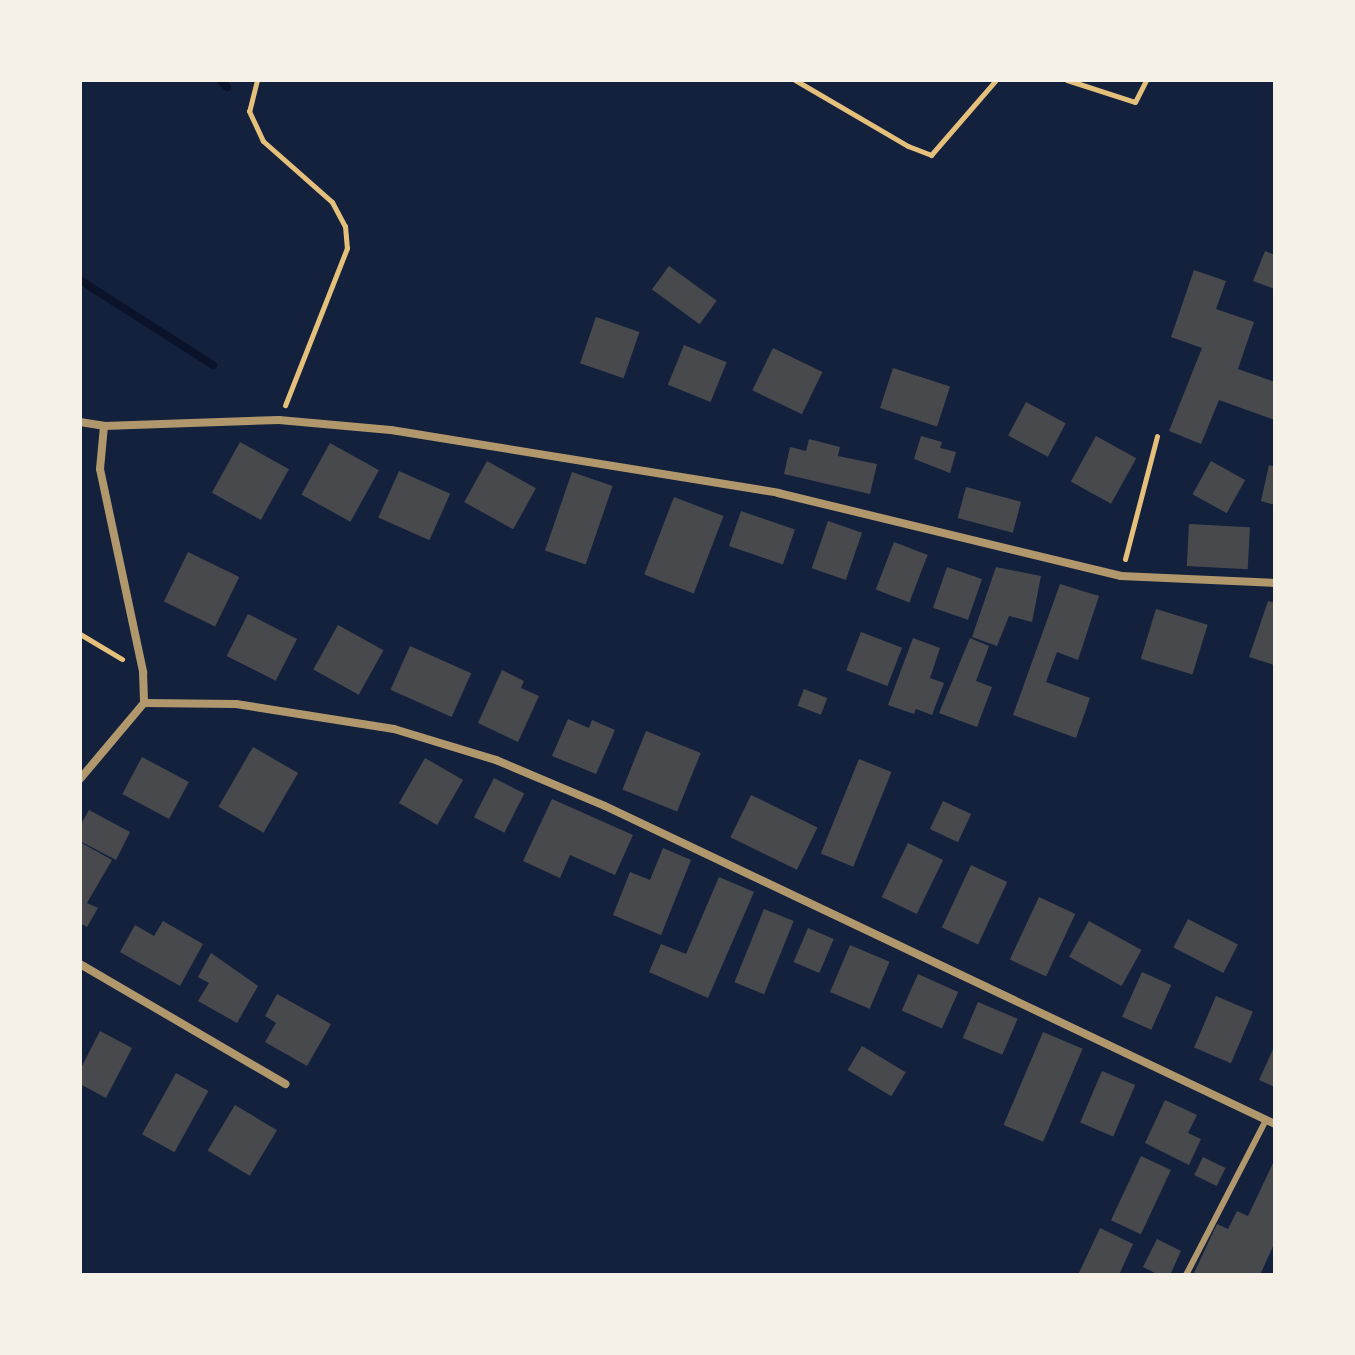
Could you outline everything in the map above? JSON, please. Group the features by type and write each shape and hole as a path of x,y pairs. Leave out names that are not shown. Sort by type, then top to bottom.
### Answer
{"street":[{"path":"80,422 104,426 279,420 391,430 778,493 1121,576 1275,583"},
{"path":"80,779 144,703 143,672 100,469 104,426"},
{"path":"144,703 236,704 394,729 496,760 605,806 1271,1122"},
{"path":"80,964 285,1084"}],"lane":[{"path":"1186,1275 1271,1122"}],"path":[{"path":"257,80 249,111 263,141 332,202 345,226 347,248 279,420"},
{"path":"795,80 908,146 931,155 996,80"},
{"path":"1067,80 1135,102 1146,80"},
{"path":"1121,576 1157,436"},
{"path":"80,634 143,672"}],"building":[{"path":"1265,251 1275,255 1275,289 1253,281"},
{"path":"669,266 717,301 700,324 652,289"},
{"path":"1194,270 1226,281 1216,309 1254,322 1238,369 1275,382 1275,420 1219,400 1201,444 1169,431 1202,348 1171,337"},
{"path":"596,317 639,332 624,378 580,363"},
{"path":"684,345 727,362 711,402 668,385"},
{"path":"773,348 822,372 802,414 752,390"},
{"path":"893,368 950,387 937,426 880,408"},
{"path":"1026,402 1066,423 1048,457 1008,436"},
{"path":"921,436 942,442 940,448 956,452 950,473 914,459"},
{"path":"1096,436 1136,458 1111,504 1071,481"},
{"path":"809,439 840,447 838,456 877,464 870,494 784,474 790,447 806,451"},
{"path":"240,442 289,469 261,520 212,493"},
{"path":"330,443 379,470 350,522 301,495"},
{"path":"487,461 536,488 513,529 464,502"},
{"path":"1211,461 1245,480 1227,513 1193,494"},
{"path":"1269,465 1275,467 1275,505 1261,501"},
{"path":"399,471 450,494 429,540 378,518"},
{"path":"572,472 613,486 586,564 545,550"},
{"path":"966,487 1021,502 1013,533 958,518"},
{"path":"674,497 723,516 694,593 644,574"},
{"path":"741,511 795,530 783,565 729,546"},
{"path":"828,521 862,533 846,580 812,568"},
{"path":"1189,524 1250,527 1248,569 1187,566"},
{"path":"894,542 928,555 909,603 876,590"},
{"path":"188,552 239,577 215,626 164,601"},
{"path":"947,567 982,579 968,620 933,608"},
{"path":"996,567 1041,576 1032,622 1009,616 997,646 972,637"},
{"path":"1060,584 1099,596 1078,660 1057,652 1046,682 1090,698 1076,738 1013,715"},
{"path":"1268,601 1275,603 1274,665 1249,657"},
{"path":"1156,609 1208,625 1192,675 1141,659"},
{"path":"248,614 297,639 276,681 227,656"},
{"path":"338,625 383,650 359,695 313,670"},
{"path":"861,632 902,648 887,686 846,670"},
{"path":"913,638 940,648 930,678 944,683 932,715 916,709 914,714 888,705"},
{"path":"970,638 989,646 976,681 992,687 977,727 939,713"},
{"path":"410,646 471,673 452,717 390,690"},
{"path":"502,670 524,681 521,688 539,696 518,742 478,723"},
{"path":"804,689 827,698 821,715 798,706"},
{"path":"568,719 589,728 592,720 615,730 596,774 552,756"},
{"path":"646,731 701,753 677,812 622,789"},
{"path":"253,747 298,773 264,833 218,807"},
{"path":"142,757 189,782 169,819 122,794"},
{"path":"425,758 463,780 437,825 399,803"},
{"path":"859,759 891,772 853,867 821,854"},
{"path":"494,778 524,793 504,833 474,817"},
{"path":"751,795 818,827 797,870 730,837"},
{"path":"552,799 633,835 615,875 570,855 560,878 523,861"},
{"path":"943,801 971,814 958,842 930,829"},
{"path":"89,810 130,832 116,860 80,841 80,826"},
{"path":"80,842 112,860 87,903 98,908 87,927 80,923"},
{"path":"908,843 943,860 917,914 882,897"},
{"path":"663,848 691,860 661,935 613,915 630,872 650,880"},
{"path":"971,865 1007,882 978,944 942,928"},
{"path":"719,877 754,892 708,998 649,972 661,944 686,954"},
{"path":"1039,897 1075,914 1046,976 1010,960"},
{"path":"764,909 794,921 764,994 734,982"},
{"path":"1188,919 1238,944 1223,973 1173,948"},
{"path":"163,921 203,944 180,986 120,952 135,925 154,936"},
{"path":"1089,921 1141,950 1122,986 1069,957"},
{"path":"808,928 834,939 819,973 794,962"},
{"path":"850,945 890,962 870,1009 830,992"},
{"path":"211,953 258,986 237,1023 198,1001 209,983 198,977"},
{"path":"1142,972 1171,985 1151,1030 1122,1017"},
{"path":"918,974 958,992 942,1028 902,1011"},
{"path":"277,994 331,1024 307,1066 265,1042 276,1023 265,1016"},
{"path":"1216,996 1253,1012 1231,1063 1194,1048"},
{"path":"978,1002 1018,1019 1002,1055 963,1038"},
{"path":"100,1031 132,1048 106,1098 80,1084 80,1070"},
{"path":"1043,1032 1083,1049 1043,1142 1004,1125"},
{"path":"1275,1045 1275,1087 1259,1080"},
{"path":"862,1046 906,1072 891,1096 848,1070"},
{"path":"1102,1071 1135,1085 1113,1137 1080,1123"},
{"path":"176,1073 208,1091 174,1152 142,1134"},
{"path":"1165,1100 1197,1115 1188,1133 1201,1139 1189,1165 1145,1143"},
{"path":"235,1105 277,1130 250,1176 208,1150"},
{"path":"1141,1156 1171,1170 1141,1234 1111,1220"},
{"path":"1203,1157 1225,1168 1217,1186 1194,1175"},
{"path":"1275,1159 1275,1242 1260,1275 1194,1273 1217,1224 1228,1229 1237,1211 1248,1216"},
{"path":"1100,1228 1133,1244 1119,1275 1078,1275"},
{"path":"1157,1239 1181,1251 1170,1275 1159,1275 1143,1267"}],"waterway":[{"path":"220,80 227,87"},
{"path":"80,280 213,365"}]}
